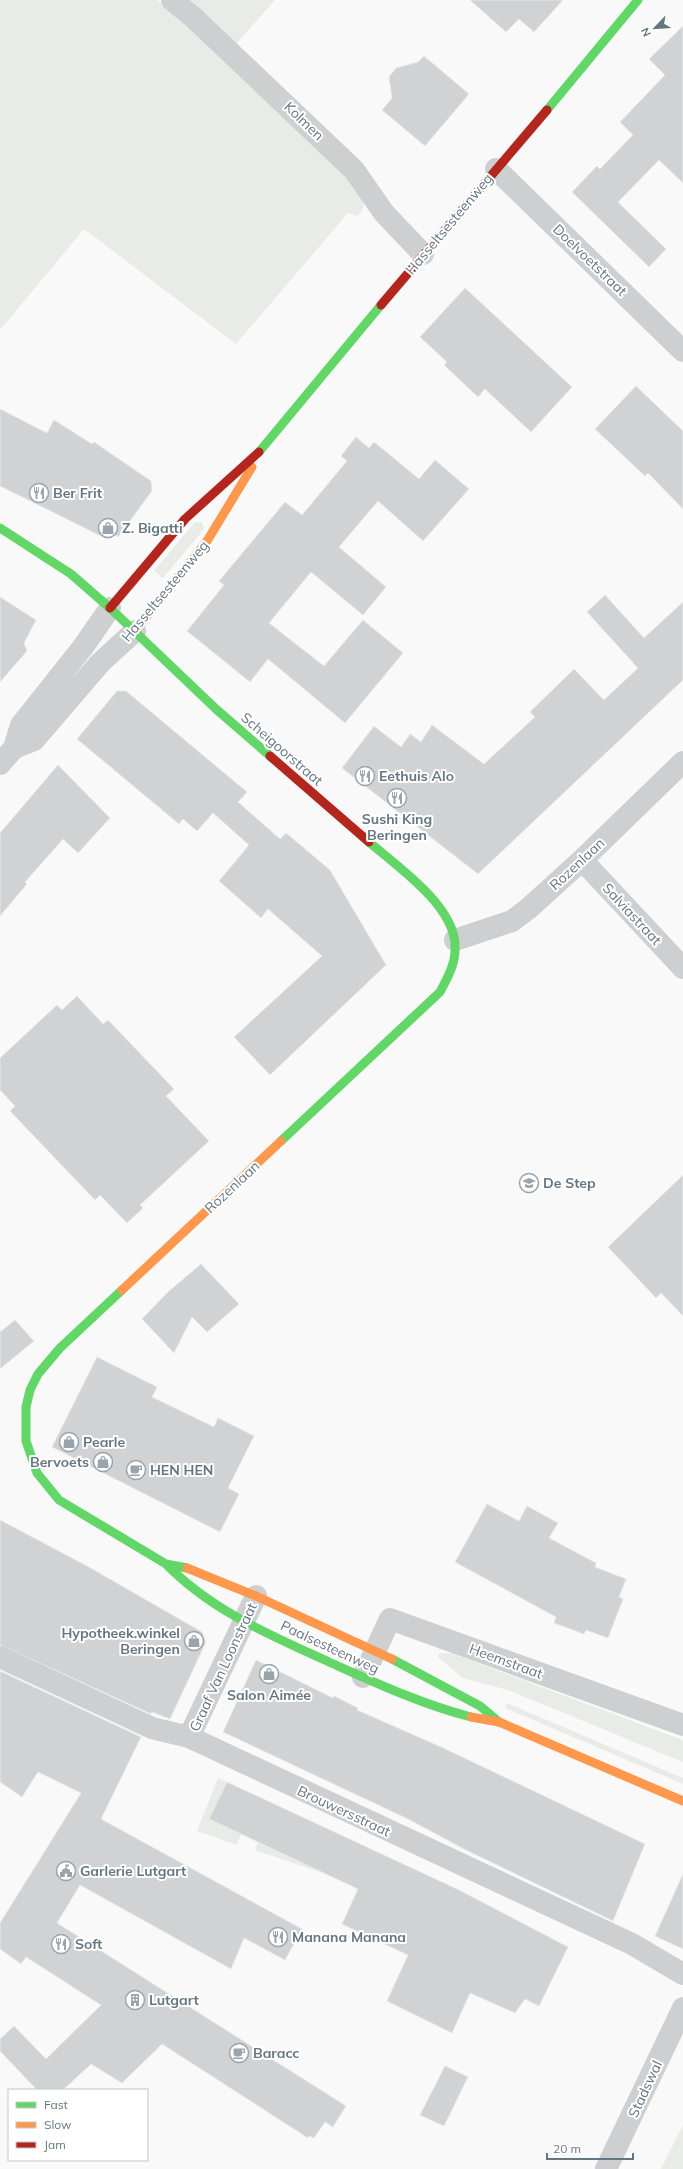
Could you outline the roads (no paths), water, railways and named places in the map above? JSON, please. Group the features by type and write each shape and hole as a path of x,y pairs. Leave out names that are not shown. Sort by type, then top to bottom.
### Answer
{"street":[{"name":"Kolmen","path":"172,0 199,23 354,170 384,213 423,254"},
{"name":"Hasseltsesteenweg","path":"7,756 21,725 83,647 110,608 185,519 261,450 423,254 638,0"},
{"name":"Doelvoetstraat","path":"496,169 683,351"},
{"name":"Hasseltsesteenweg","path":"7,756 34,740 100,663 135,631 207,541 243,484 261,450"},
{"name":"Scheigoorstraat","path":"0,528 71,574 135,631 216,709 415,882"},
{"name":"Rozenlaan","path":"455,940 512,921 582,860 683,762"},
{"name":"Salviastraat","path":"582,860 683,968"},
{"name":"Rozenlaan","path":"26,1442 25,1406 39,1372 60,1348 440,992 449,978 454,961 455,940 449,920 439,905 415,882"},
{"name":"Paalsesteenweg","path":"26,1442 29,1455 38,1476 45,1486 59,1500 166,1564 181,1581 243,1622 387,1689 469,1718 499,1722 683,1801"},
{"name":"Paalsesteenweg","path":"166,1564 188,1568 256,1596 375,1650 480,1706 499,1722"},
{"name":"Graaf Van Loonstraat","path":"189,1737 256,1596"},
{"name":"Heemstraat","path":"363,1677 390,1619 683,1725"},
{"name":"Brouwersstraat","path":"0,1657 152,1728 170,1734 189,1737 632,1944 683,1974"},
{"name":"Stadswal","path":"606,2169 683,2008"}],"place":[{"name":"Ber Frit","path":"39,493"},
{"name":"Z. Bigatti","path":"108,528"},
{"name":"Eethuis Alo","path":"365,776"},
{"name":"Sushi King Beringen","path":"397,798"},
{"name":"De Step","path":"529,1183"},
{"name":"Pearle","path":"69,1442"},
{"name":"Bervoets","path":"103,1462"},
{"name":"HEN HEN","path":"136,1470"},
{"name":"Hypotheek.winkel Beringen","path":"194,1641"},
{"name":"Salon Aimée","path":"269,1674"},
{"name":"Garlerie Lutgart","path":"66,1871"},
{"name":"Manana Manana","path":"278,1937"},
{"name":"Soft","path":"61,1944"},
{"name":"Lutgart","path":"135,2000"},
{"name":"Baracc","path":"239,2053"}]}
